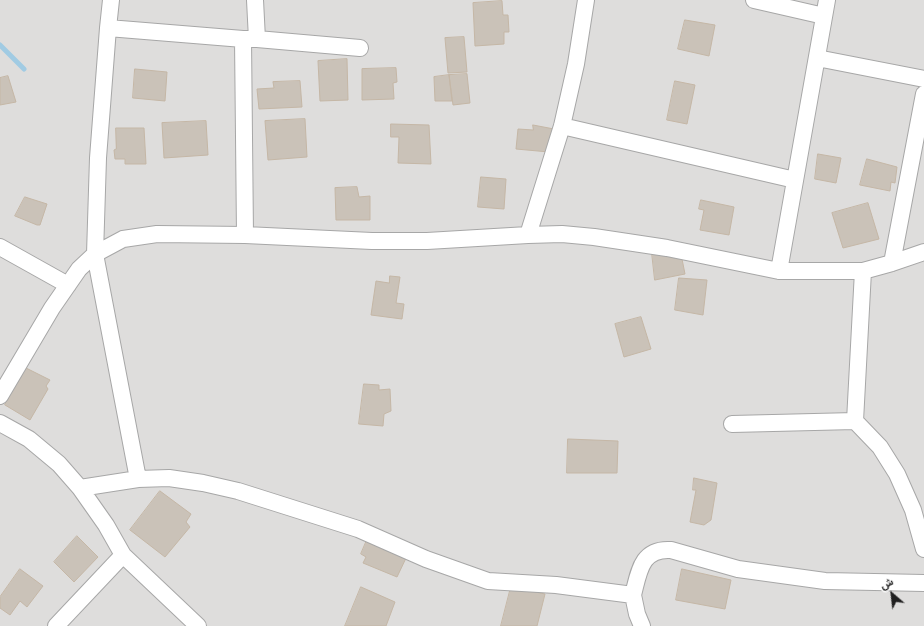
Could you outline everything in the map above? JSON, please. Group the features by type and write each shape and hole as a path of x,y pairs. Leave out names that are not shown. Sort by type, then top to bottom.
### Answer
{"street":[{"path":"111,0 98,158 95,254 138,479"},
{"path":"245,235 250,39 255,0"},
{"path":"528,235 562,126 576,64 586,0"},
{"path":"754,0 824,16"},
{"path":"779,271 827,0"},
{"path":"108,28 360,48"},
{"path":"817,58 924,79"},
{"path":"892,263 924,94"},
{"path":"562,126 795,180"},
{"path":"0,396 79,269 95,254 123,239 157,234 245,235 372,241 427,241 562,234 608,238 667,248 779,271 863,270 892,263 924,252"},
{"path":"0,247 68,285"},
{"path":"863,270 855,421 880,447 919,510 924,549"},
{"path":"732,424 855,421"},
{"path":"0,423 28,439 59,464 80,488 106,525 124,555 198,626"},
{"path":"80,488 138,479 169,478 202,482 238,491 358,529 426,559 488,581 556,585 633,595"},
{"path":"642,626 637,614 633,595 640,569 645,559 652,553 661,549 671,550 738,569 825,581 924,583"},
{"path":"56,626 124,555"}],"shaded area":[{"path":"0,0 924,0 924,626 0,626"}],"building":[{"path":"502,1 503,15 508,15 509,32 504,32 504,44 475,46 473,3"},
{"path":"685,20 715,25 709,56 678,49"},
{"path":"464,37 467,72 448,73 445,38"},
{"path":"347,59 348,100 320,101 318,61"},
{"path":"396,68 397,82 393,83 394,99 362,100 362,69"},
{"path":"135,69 167,72 165,101 133,98"},
{"path":"467,74 470,103 453,105 449,75"},
{"path":"449,75 452,101 435,101 434,77"},
{"path":"8,76 16,102 0,105 0,78"},
{"path":"300,81 302,107 259,109 257,89 274,88 273,82"},
{"path":"675,81 695,85 687,124 667,120"},
{"path":"305,119 307,157 268,160 265,121"},
{"path":"206,121 208,155 164,158 162,123"},
{"path":"391,124 429,125 431,164 398,163 399,137 391,137"},
{"path":"533,125 554,129 549,152 516,149 518,129 533,130"},
{"path":"116,128 144,128 146,164 125,164 125,159 115,159 114,150 116,149"},
{"path":"818,154 841,158 836,183 815,179"},
{"path":"867,159 897,167 895,183 891,182 890,191 860,185"},
{"path":"481,177 506,179 504,209 478,207"},
{"path":"357,187 359,197 370,196 370,220 336,220 335,188"},
{"path":"25,197 47,204 40,225 15,216"},
{"path":"701,200 734,207 729,235 700,230 704,210 699,209"},
{"path":"868,203 879,239 843,248 832,213"},
{"path":"652,253 681,254 685,274 655,280"},
{"path":"390,276 400,277 396,303 404,304 402,319 371,315 376,281 389,283"},
{"path":"679,278 707,280 703,315 675,310"},
{"path":"641,317 651,349 624,357 615,324"},
{"path":"26,368 50,380 46,386 48,389 30,420 5,405"},
{"path":"364,384 379,385 379,390 390,389 391,411 384,414 383,426 359,424"},
{"path":"568,439 618,441 617,473 567,473"},
{"path":"694,478 717,483 711,520 704,525 690,522 696,490 693,490"},
{"path":"160,491 191,514 186,522 190,527 165,557 130,530"},
{"path":"77,536 98,557 74,582 54,562"},
{"path":"367,540 407,556 397,577 363,563 366,557 361,554"},
{"path":"20,569 43,586 27,607 20,601 10,615 0,608 0,597"},
{"path":"682,569 731,580 725,609 676,600"},
{"path":"361,587 395,602 386,626 345,626"},
{"path":"511,587 545,594 537,626 501,626"}],"waterway":[{"path":"0,45 24,69"}]}
